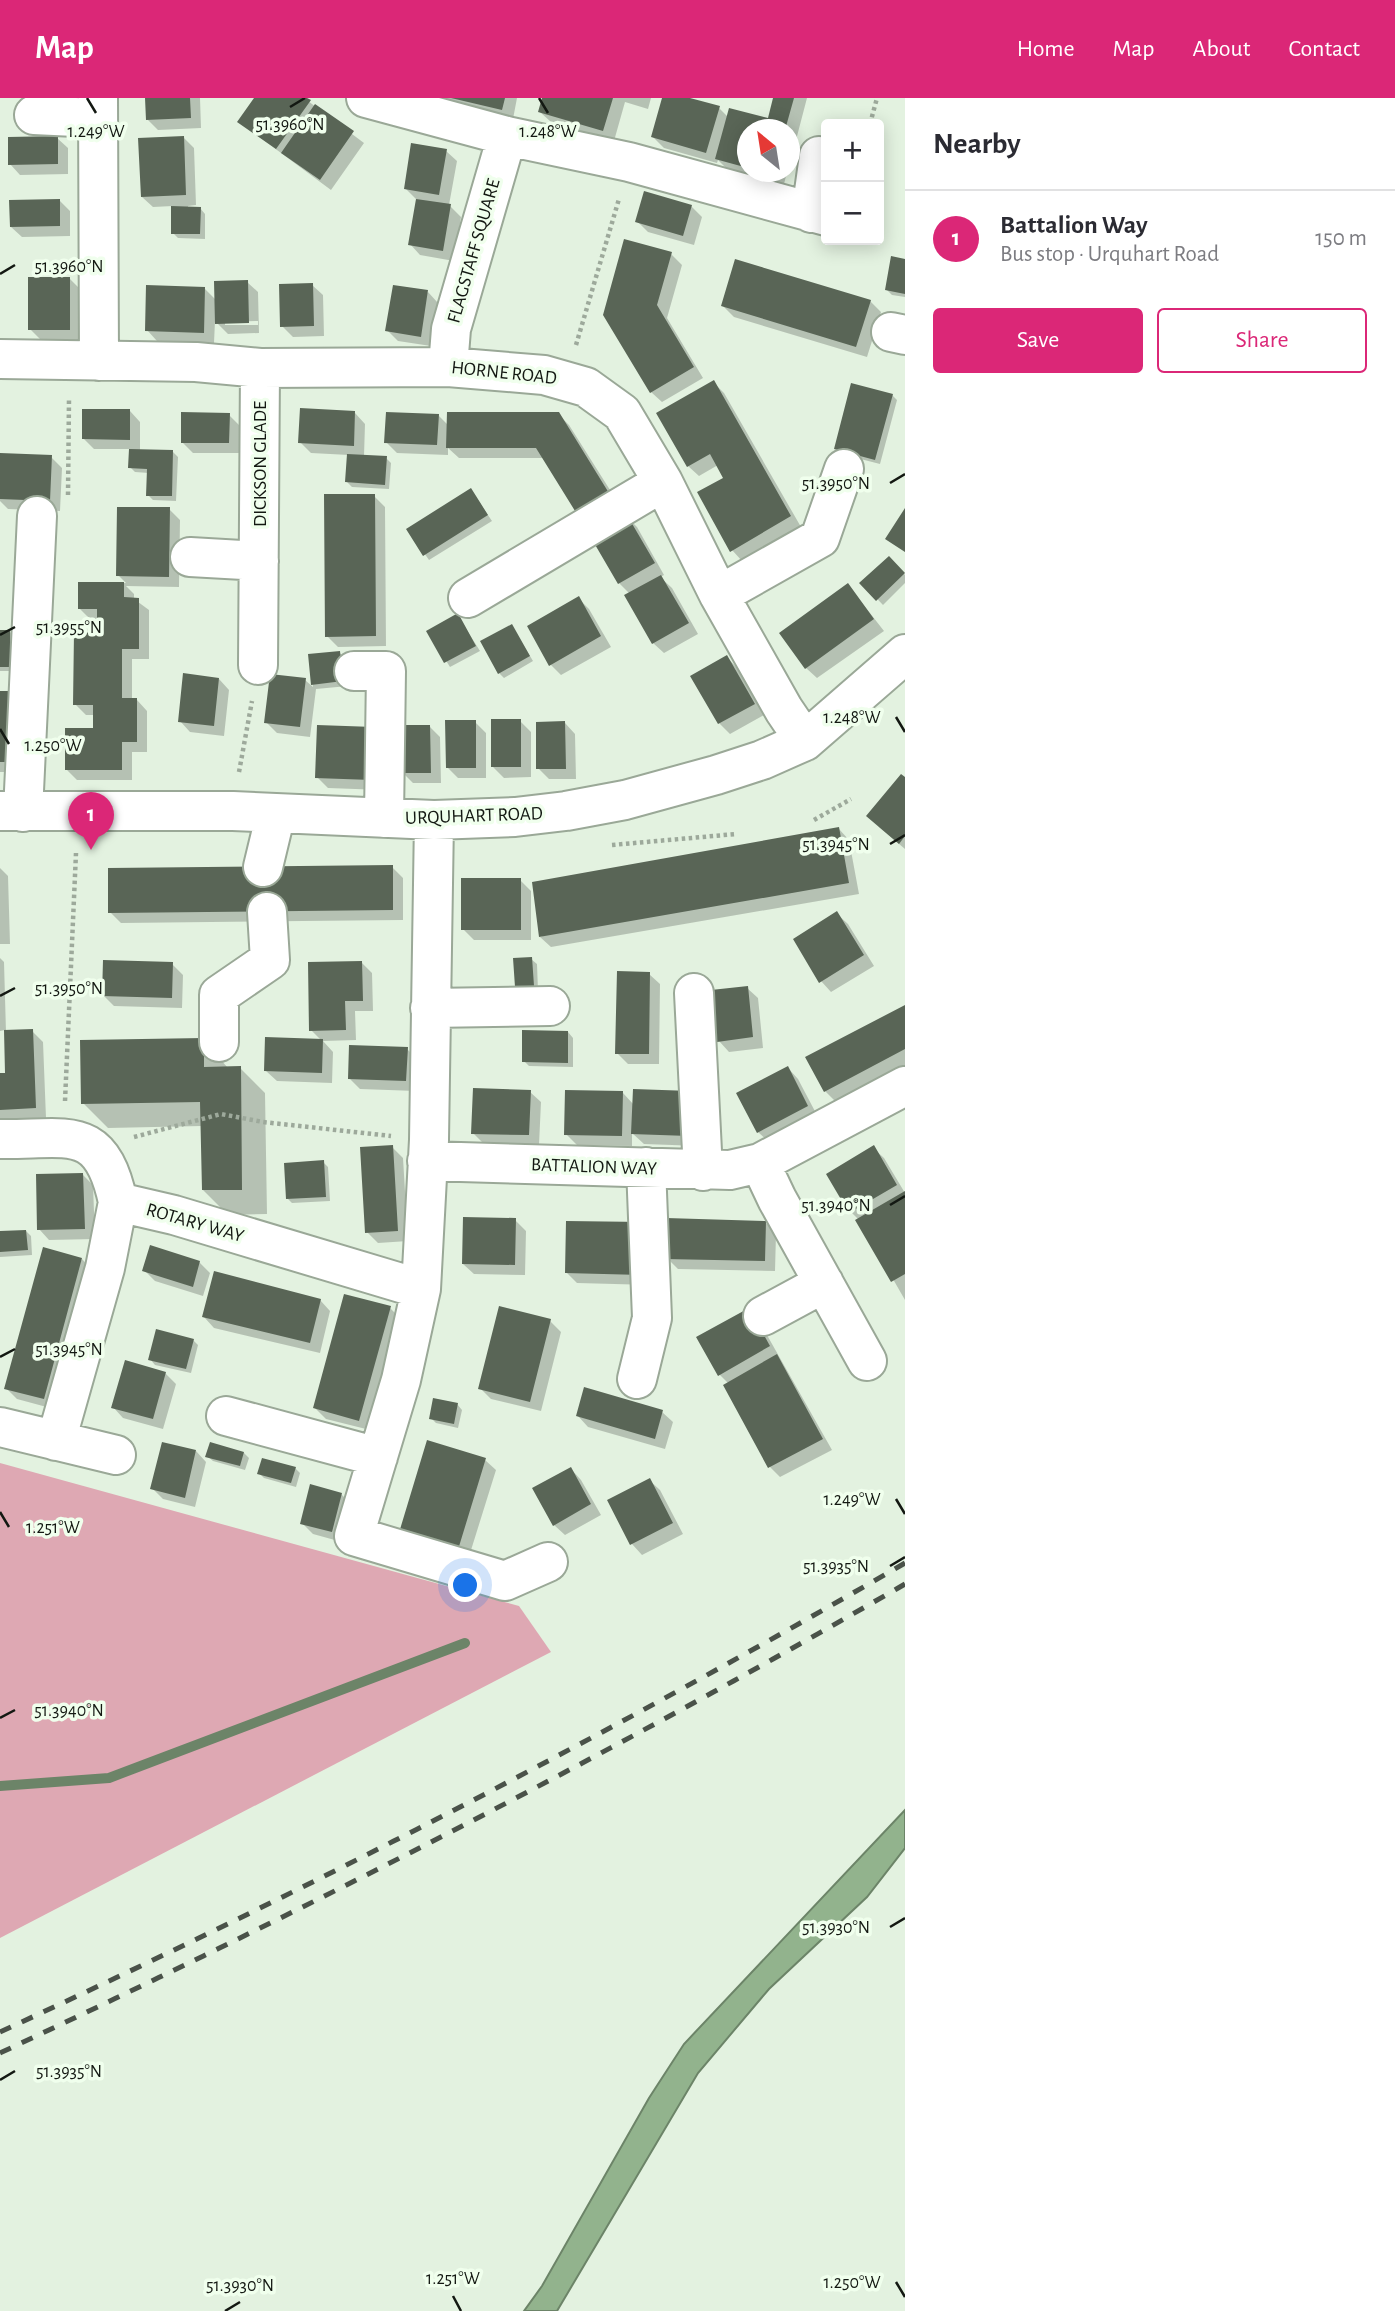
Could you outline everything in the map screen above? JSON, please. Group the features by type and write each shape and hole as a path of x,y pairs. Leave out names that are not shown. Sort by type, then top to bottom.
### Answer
{"street":[{"path":"366,98 507,136 629,162 819,215 819,156"},
{"path":"34,115 97,108 84,360"},
{"name":"FLAGSTAFF SQUARE","path":"448,367 451,328 507,136"},
{"name":"HORNE ROAD","path":"0,359 196,362 260,368 448,367 544,374 586,387 622,412 663,482 719,595 783,710 805,741"},
{"name":"DICKSON GLADE","path":"258,665 260,368"},
{"path":"719,595 820,538 844,469"},
{"path":"468,598 663,482"},
{"path":"12,812 17,594 37,516"},
{"path":"190,557 260,561"},
{"name":"URQUHART ROAD","path":"12,812 276,813 435,820 515,817 625,800 762,760 805,741 905,654"},
{"path":"354,671 386,671 384,818"},
{"path":"263,867 276,813"},
{"path":"435,820 428,1151 421,1289 401,1380 354,1536 505,1581 548,1562"},
{"path":"219,1042 219,995 270,960 267,912"},
{"path":"694,993 703,1171"},
{"path":"430,1008 550,1006"},
{"name":"BATTALION WAY","path":"428,1151 703,1171 730,1170 760,1163 905,1086"},
{"path":"0,1139 79,1144 110,1168 118,1202 105,1268 56,1441"},
{"path":"760,1163 867,1361"},
{"path":"637,1379 652,1318 646,1167"},
{"name":"ROTARY WAY","path":"118,1202 174,1215 421,1289"},
{"path":"763,1316 824,1283"},
{"path":"226,1416 378,1457"},
{"path":"3,1428 116,1455"}],"path":[{"path":"871,119 877,98"},
{"path":"566,379 629,162"},
{"path":"37,516 68,516 84,360"},
{"path":"239,772 258,665"},
{"path":"814,820 851,799"},
{"path":"76,853 79,1144 221,1114 428,1151"}],"shaded area":[{"path":"0,1463 519,1606 551,1652 0,1938"},
{"path":"905,1810 905,1848 867,1897 769,1989 698,2073 557,2311 524,2311 542,2286 649,2098 684,2044"}],"building":[{"path":"145,98 190,98 191,118 146,120"},
{"path":"254,98 311,100 276,149 237,122"},
{"path":"451,98 505,98 502,110"},
{"path":"542,98 613,98 603,131 538,112"},
{"path":"662,98 690,98 720,106 706,153 651,137"},
{"path":"773,98 794,98 788,119 737,119 737,165 715,159 729,108 768,118"},
{"path":"315,104 354,131 320,180 281,153"},
{"path":"58,136 58,164 8,165 8,137"},
{"path":"184,136 186,195 141,197 138,138"},
{"path":"411,143 447,149 439,195 404,189"},
{"path":"644,191 692,205 683,236 635,222"},
{"path":"60,199 60,226 10,227 9,200"},
{"path":"416,199 451,204 443,251 408,245"},
{"path":"171,206 201,207 200,234 171,234"},
{"path":"624,239 672,252 657,305 694,367 650,393 603,315"},
{"path":"891,256 905,259 905,294 885,290"},
{"path":"735,259 871,300 856,347 721,306"},
{"path":"28,277 70,277 70,330 28,330"},
{"path":"248,280 249,323 215,324 214,281"},
{"path":"313,283 314,326 280,327 279,284"},
{"path":"146,285 205,287 204,333 145,331"},
{"path":"393,285 428,290 421,337 385,331"},
{"path":"714,380 791,516 730,552 697,492 723,478 710,454 687,467 656,413"},
{"path":"851,383 893,394 875,460 834,449"},
{"path":"300,408 355,411 354,446 298,443"},
{"path":"82,409 130,409 130,440 82,439"},
{"path":"181,412 230,413 229,443 181,443"},
{"path":"386,412 439,414 437,445 384,443"},
{"path":"447,412 559,412 612,498 580,519 536,448 446,448"},
{"path":"129,449 173,450 172,496 146,496 147,469 128,468"},
{"path":"0,453 52,455 50,501 0,499"},
{"path":"347,454 387,456 385,485 345,482"},
{"path":"471,488 488,515 423,556 406,529"},
{"path":"324,494 375,494 376,636 325,637"},
{"path":"117,507 170,507 169,577 116,576"},
{"path":"905,508 905,552 885,539"},
{"path":"627,515 655,563 618,584 590,536"},
{"path":"889,556 905,573 876,601 859,583"},
{"path":"661,575 689,623 652,644 624,595"},
{"path":"78,582 124,582 124,597 139,598 139,649 122,649 122,698 137,698 137,742 122,742 122,770 65,770 65,728 93,728 93,705 73,705 74,632 97,633 97,609 78,609"},
{"path":"848,583 874,619 805,669 779,633"},
{"path":"579,596 601,636 549,666 527,626"},
{"path":"458,613 476,646 444,663 426,631"},
{"path":"512,624 530,656 498,674 480,641"},
{"path":"0,630 10,630 10,667 0,667"},
{"path":"340,651 343,681 311,685 308,654"},
{"path":"727,655 755,704 718,724 690,676"},
{"path":"183,673 219,678 214,726 178,722"},
{"path":"270,674 306,678 300,727 264,723"},
{"path":"0,691 9,691 9,762 0,762"},
{"path":"491,719 521,719 521,767 491,767"},
{"path":"445,720 476,720 476,768 446,768"},
{"path":"565,721 566,769 536,769 536,722"},
{"path":"317,725 374,727 372,780 315,778"},
{"path":"400,725 430,725 431,773 401,773"},
{"path":"901,774 905,777 905,836 899,844 866,816"},
{"path":"839,827 849,883 539,937 532,882"},
{"path":"393,865 393,910 108,913 108,868"},
{"path":"461,878 521,878 521,930 461,930"},
{"path":"837,911 864,955 819,983 793,939"},
{"path":"532,957 534,986 515,987 513,958"},
{"path":"103,960 173,962 172,998 102,996"},
{"path":"362,961 363,1001 345,1001 346,1030 309,1031 308,962"},
{"path":"617,971 650,972 649,1054 615,1054"},
{"path":"748,986 753,1037 717,1042 711,990"},
{"path":"905,1005 905,1049 824,1092 805,1057"},
{"path":"33,1029 36,1108 0,1110 0,1073 5,1073 4,1030"},
{"path":"522,1030 568,1031 568,1063 522,1062"},
{"path":"265,1037 323,1039 322,1073 264,1071"},
{"path":"204,1038 204,1067 241,1066 242,1190 202,1190 200,1102 81,1104 80,1040"},
{"path":"349,1045 408,1047 406,1081 348,1079"},
{"path":"788,1066 808,1106 757,1133 736,1093"},
{"path":"473,1088 531,1090 529,1135 471,1134"},
{"path":"633,1089 691,1091 689,1136 631,1134"},
{"path":"565,1090 623,1091 622,1136 564,1135"},
{"path":"393,1145 398,1231 365,1233 360,1147"},
{"path":"874,1145 897,1185 849,1213 826,1174"},
{"path":"324,1160 326,1197 286,1199 284,1163"},
{"path":"83,1173 85,1229 37,1230 36,1174"},
{"path":"905,1191 905,1274 891,1282 855,1220"},
{"path":"463,1217 516,1218 515,1265 462,1264"},
{"path":"666,1218 766,1221 765,1261 665,1259"},
{"path":"566,1221 644,1222 642,1275 565,1273"},
{"path":"26,1230 28,1250 0,1252 0,1231"},
{"path":"150,1245 200,1261 193,1287 142,1271"},
{"path":"43,1247 82,1258 44,1399 4,1389"},
{"path":"214,1271 321,1299 310,1343 202,1317"},
{"path":"344,1294 391,1306 359,1421 313,1408"},
{"path":"499,1306 551,1319 530,1402 478,1389"},
{"path":"749,1308 770,1346 718,1376 696,1337"},
{"path":"156,1329 194,1339 186,1369 148,1360"},
{"path":"777,1354 823,1439 768,1468 723,1385"},
{"path":"125,1360 166,1372 153,1419 111,1408"},
{"path":"584,1387 663,1410 655,1439 576,1416"},
{"path":"433,1398 458,1403 454,1424 429,1419"},
{"path":"427,1440 486,1458 457,1553 398,1536"},
{"path":"162,1442 196,1450 185,1498 150,1489"},
{"path":"210,1442 244,1452 240,1466 205,1457"},
{"path":"262,1458 296,1467 291,1483 257,1474"},
{"path":"571,1467 591,1504 553,1526 532,1488"},
{"path":"650,1478 673,1523 630,1545 607,1500"},
{"path":"310,1484 342,1493 332,1532 300,1524"}],"waterway":[{"path":"0,1786 109,1778 465,1643"}],"railway":[{"path":"0,2032 230,1923 458,1808 683,1688 905,1563"},
{"path":"0,2053 230,1943 458,1828 683,1709 905,1584"}],"place":[{"name":"Battalion Way","path":"91,850"}]}
